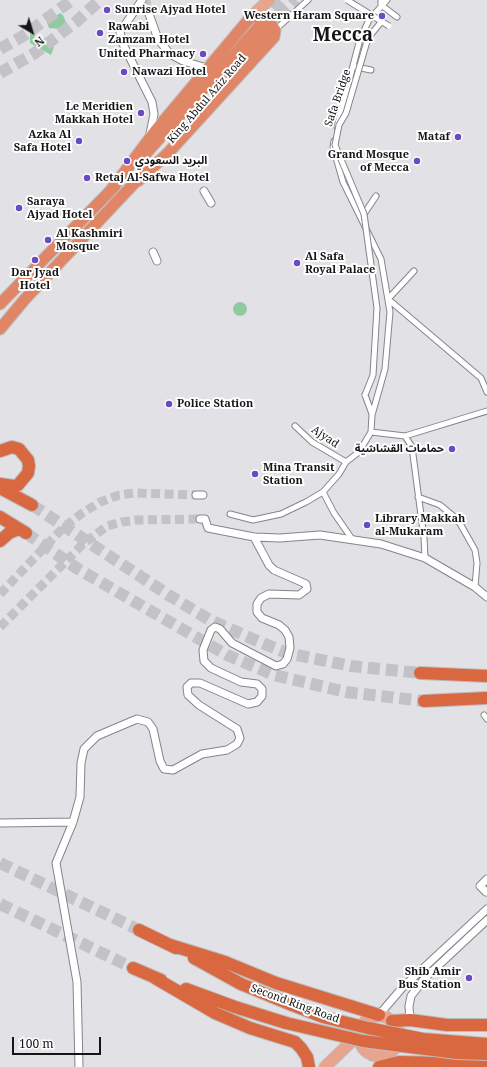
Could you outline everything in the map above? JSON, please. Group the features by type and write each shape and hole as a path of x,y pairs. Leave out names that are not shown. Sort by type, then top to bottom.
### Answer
{"highway":[{"path":"111,190 149,138 250,18 259,16 270,22 269,27"},
{"name":"King Abdul Aziz Road","path":"0,329 20,304 138,181 269,27"},
{"name":"King Abdul Aziz Road","path":"1,301 269,27"},
{"path":"0,451 12,447 19,449 28,460 28,473 23,481 18,485 3,486"},
{"path":"3,486 32,505"},
{"path":"0,517 22,531 6,535 0,541"},
{"path":"420,673 487,676"},
{"path":"424,701 487,698"},
{"name":"Second Ring Road","path":"139,930 170,945 241,984 323,1017 423,1039 487,1044"},
{"path":"170,945 224,962 276,983 379,1015"},
{"name":"Second Ring Road","path":"133,968 155,978 235,1007 286,1023 363,1040 457,1053 487,1054"},
{"path":"155,978 215,1013 250,1028 295,1042 307,1057 309,1067"},
{"path":"392,1021 410,1020 447,1025 487,1025"},
{"path":"379,1067 399,1062 487,1064"}],"main road":[{"path":"250,18 269,0"},
{"path":"379,1015 392,1021 398,1031 397,1044 389,1053 384,1055 377,1056 366,1052 362,1047 358,1035 359,1029 367,1019 379,1015"},
{"path":"325,1067 358,1035"},
{"path":"373,1067 384,1055"}],"street":[{"path":"142,0 120,32 124,44 152,102 154,114 149,138"},
{"path":"269,27 308,0"},
{"path":"347,0 389,26"},
{"path":"230,514 253,520 274,516 306,502 323,492 339,474 346,462 359,452 371,432 372,415 385,369 390,312 381,259 343,182 333,147 360,38 369,20 381,2 387,0"},
{"path":"381,2 397,17"},
{"path":"150,14 158,39 170,54 183,61 208,68"},
{"name":"Safa Bridge","path":"372,415 365,395 373,374 377,308 364,214 335,144 339,125 346,113 368,38 382,21"},
{"path":"353,66 371,70"},
{"path":"204,191 211,203"},
{"path":"364,214 376,196"},
{"path":"152,252 156,261"},
{"path":"388,299 414,271"},
{"path":"388,299 481,378 487,392"},
{"path":"371,432 405,436 487,411"},
{"name":"Ajyad","path":"295,426 312,442 346,462"},
{"path":"405,436 412,447 424,538 425,558"},
{"path":"323,492 334,513 352,539"},
{"path":"418,497 440,505 458,520 475,550 477,563 475,587"},
{"path":"202,519 208,528 254,536 280,538 320,535 381,544 425,558 475,587 487,596"},
{"path":"79,1067 77,982 56,863 73,822 80,797 81,763 84,749 97,736 137,719 148,722 153,729 160,761 164,769 173,770 202,754 227,750 237,744 240,738 240,732 237,729 199,705 188,695 187,687 191,682 200,683 248,704 257,702 262,696 262,690 257,684 241,682 211,668 204,661 203,650 211,630 215,626 220,629 232,643 276,666 283,664 287,659 290,648 289,637 285,630 279,625 262,618 258,612 257,604 261,598 269,594 300,594 307,589 306,584 274,570 269,565 254,536"},
{"path":"0,823 73,822"},
{"path":"486,891 480,886 487,879"},
{"path":"379,1015 402,988 487,909"},
{"path":"410,1020 409,1006 411,996 425,978 487,920"}],"green space":[{"path":"60,13 63,15 67,25 64,29 49,28 47,22"},
{"path":"30,33 35,34 34,41 54,47 51,55 30,43"},
{"path":"237,302 243,302 247,306 247,312 243,316 237,316 233,312 233,306"}],"tunnel":[{"path":"0,49 23,36 72,0"},
{"path":"0,73 35,53 77,21 100,0"},
{"path":"147,0 149,14"},
{"path":"263,22 283,0"},
{"path":"270,29 296,0"},
{"path":"0,594 63,528 100,502 119,495 134,493 196,495"},
{"path":"32,505 170,596 210,620 255,640 287,653 351,666 420,673"},
{"path":"0,627 83,544 107,526 137,520 200,519"},
{"path":"26,533 78,569 227,655 274,675 346,692 424,701"},
{"path":"0,863 139,930"},
{"path":"0,904 133,968"}],"place":[{"name":"Sunrise Ajyad Hotel","path":"107,10"},
{"name":"Western Haram Square","path":"382,16"},
{"name":"Rawabi Zamzam Hotel","path":"100,33"},
{"name":"United Pharmacy","path":"203,54"},
{"name":"Nawazi Hotel","path":"124,72"},
{"name":"Le Meridien Makkah Hotel","path":"141,113"},
{"name":"Mataf","path":"458,137"},
{"name":"Azka Al Safa Hotel","path":"79,141"},
{"name":"البريد السعودي","path":"127,161"},
{"name":"Grand Mosque of Mecca","path":"417,161"},
{"name":"Retaj Al-Safwa Hotel","path":"87,178"},
{"name":"Saraya Ajyad Hotel","path":"19,208"},
{"name":"Al Kashmiri Mosque","path":"48,240"},
{"name":"Dar Jyad Hotel","path":"35,260"},
{"name":"Al Safa Royal Palace","path":"297,263"},
{"name":"Police Station","path":"169,404"},
{"name":"حمامات القشاشية","path":"452,449"},
{"name":"Mina Transit Station","path":"255,474"},
{"name":"Library Makkah al-Mukaram","path":"367,525"},
{"name":"Shib Amir Bus Station","path":"469,978"}],"district":[{"name":"Mecca","path":"343,36"}]}
